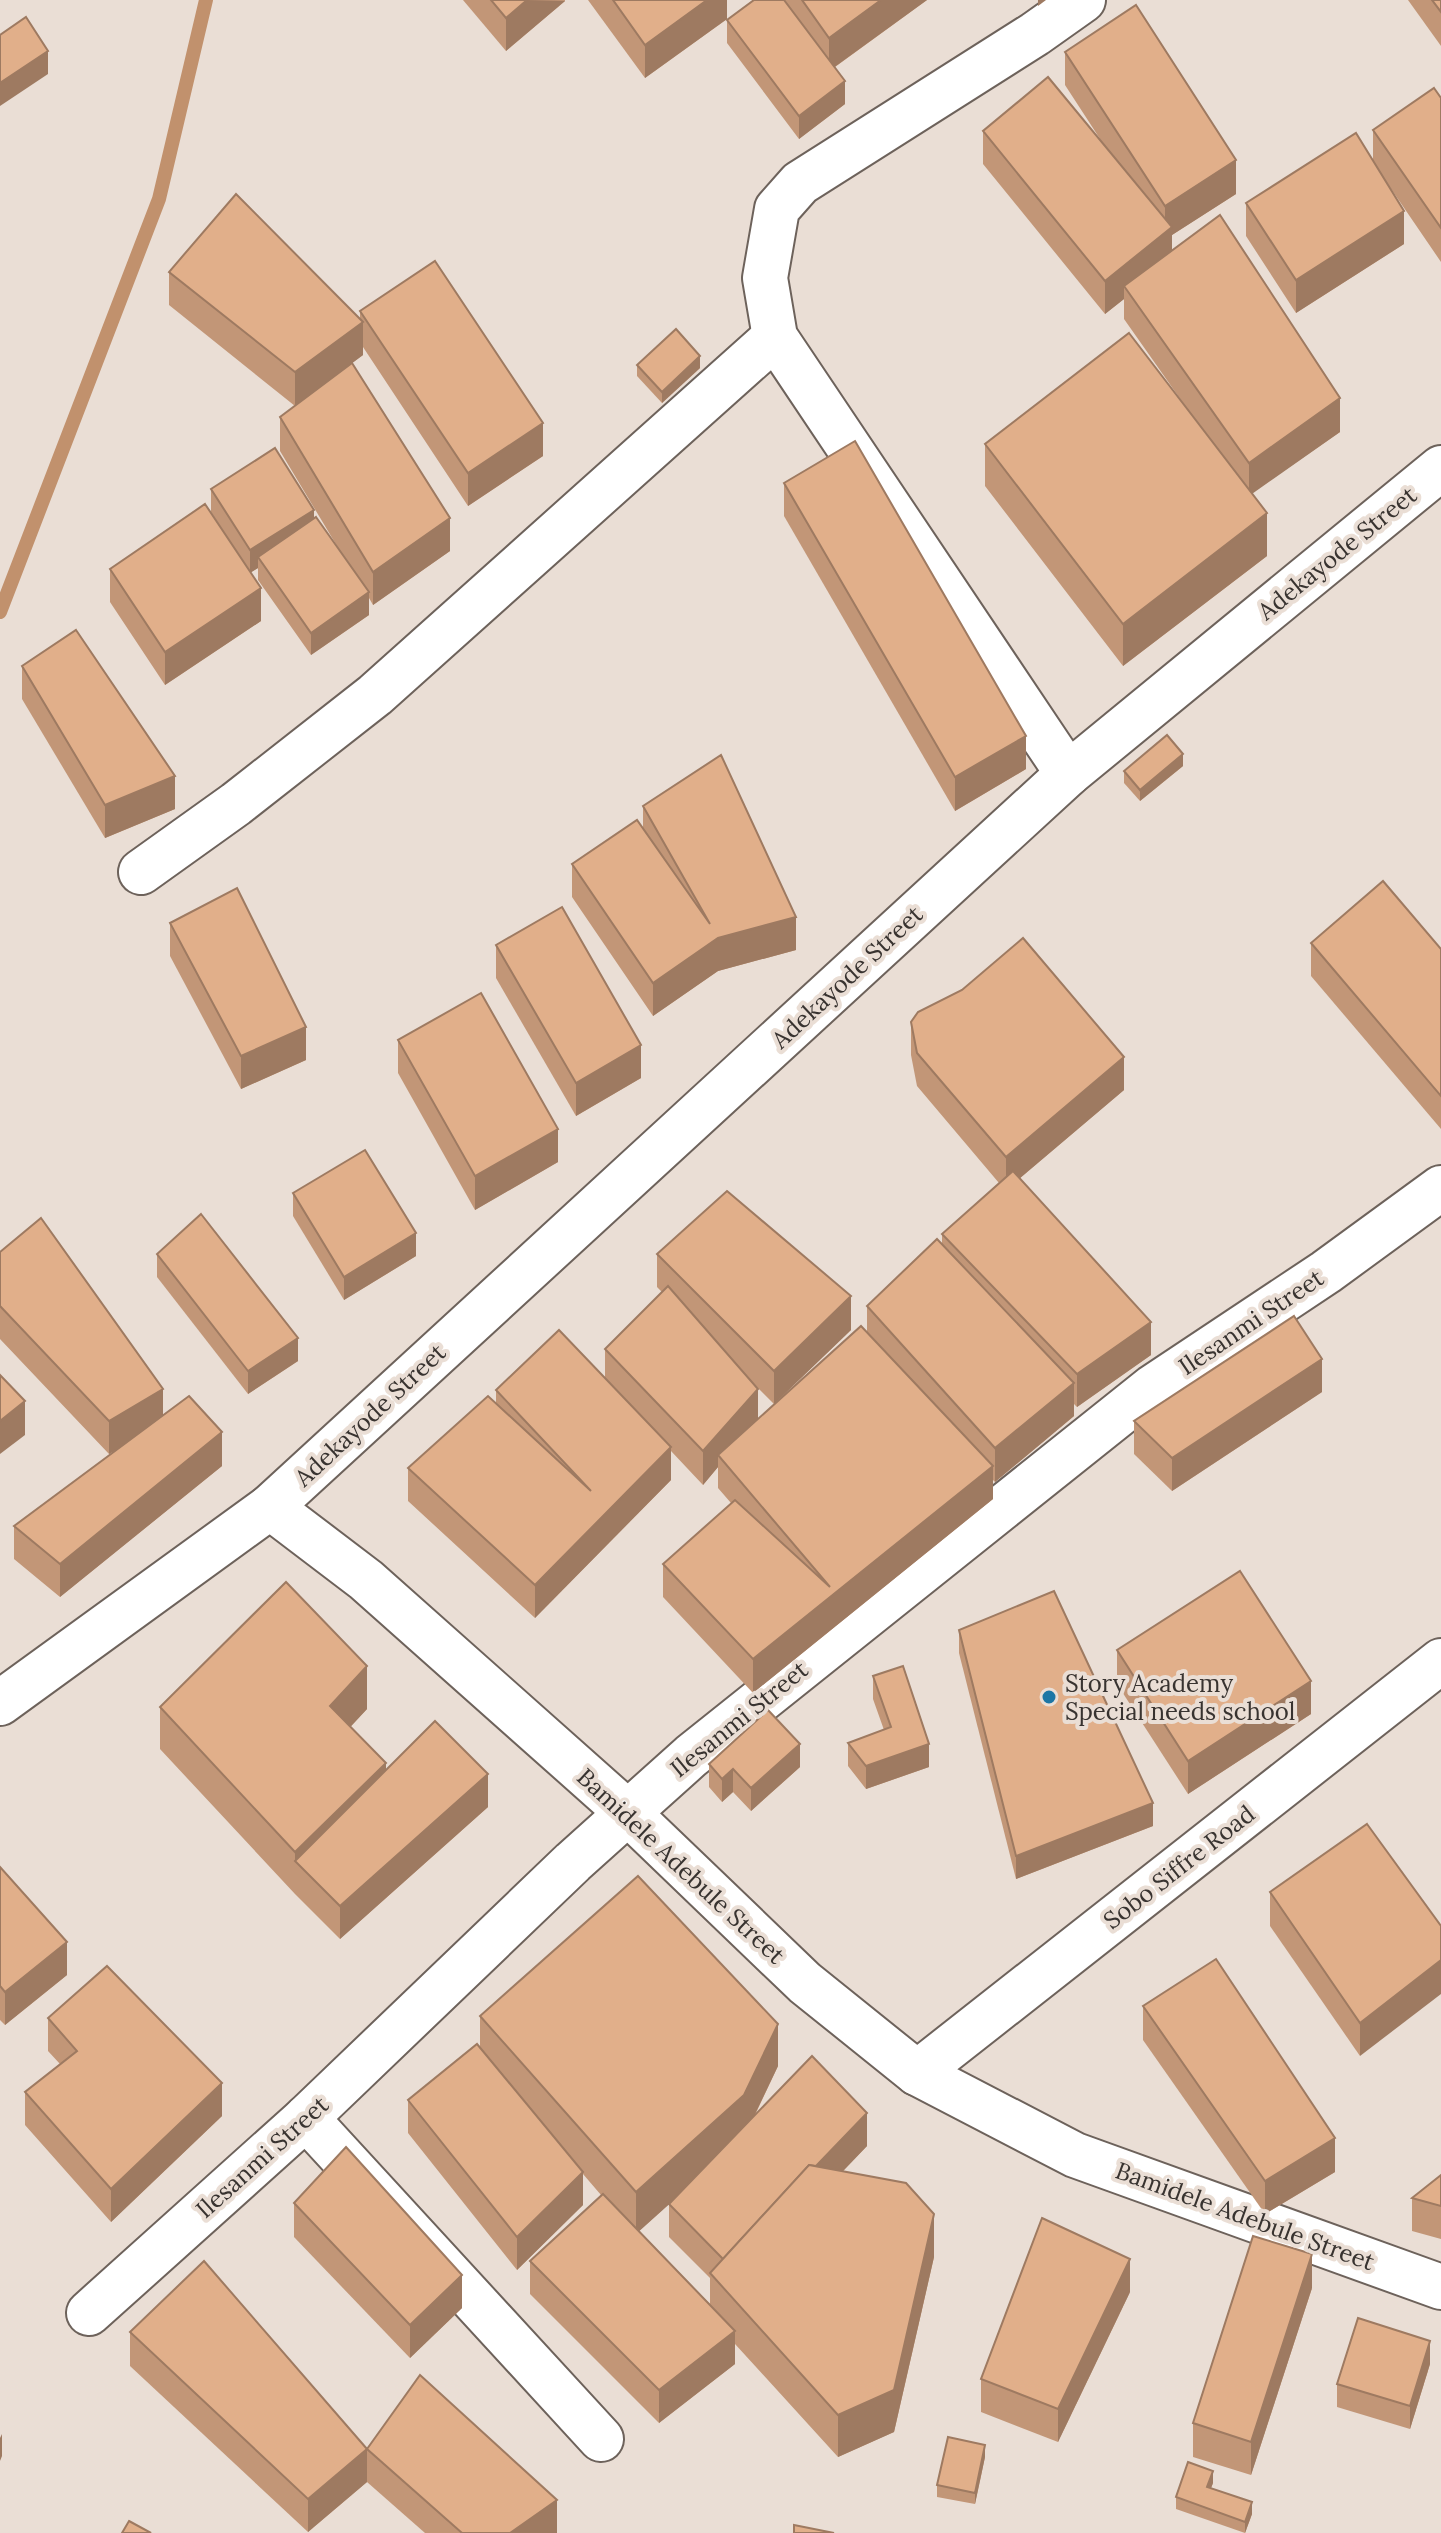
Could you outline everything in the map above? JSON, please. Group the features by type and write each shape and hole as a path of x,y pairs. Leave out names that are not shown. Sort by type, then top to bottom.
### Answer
{"street":[{"path":"1068,774 775,337 765,278 777,209 800,183 1035,34 1083,0"},
{"path":"141,872 236,804 375,695 775,337"},
{"name":"Adekayode Street","path":"270,1507 1068,774 1441,468"},
{"name":"Ilesanmi Street","path":"89,2313 306,2118 691,1756 1153,1387 1326,1272 1441,1188"},
{"path":"0,1703 270,1507"},
{"name":"Bamidele Adebule Street","path":"270,1507 366,1580 628,1813 805,1983 917,2073 1075,2155 1441,2287"},
{"name":"Sobo Siffre Road","path":"917,2073 1441,1661"},
{"path":"306,2118 601,2439"}],"building":[{"path":"491,0 527,0 506,18"},
{"path":"613,0 707,0 645,45"},
{"path":"754,0 784,0 845,81 799,116 727,20"},
{"path":"802,0 881,0 829,38"},
{"path":"1432,0 1441,0 1441,12"},
{"path":"1136,5 1236,160 1165,206 1065,52"},
{"path":"26,17 48,51 0,83 0,35"},
{"path":"1048,77 1172,227 1105,281 983,131"},
{"path":"1434,88 1441,98 1441,228 1373,130"},
{"path":"1356,133 1404,211 1296,280 1246,203"},
{"path":"236,194 363,322 295,372 169,272"},
{"path":"1220,215 1340,398 1249,463 1124,286"},
{"path":"435,261 543,423 468,473 360,311"},
{"path":"676,329 700,356 662,392 637,365"},
{"path":"1129,333 1267,513 1123,624 985,444"},
{"path":"352,363 450,518 373,572 280,417"},
{"path":"855,441 1026,736 955,777 784,483"},
{"path":"275,448 314,510 250,550 211,489"},
{"path":"205,504 261,588 165,652 110,569"},
{"path":"316,517 369,592 311,633 258,557"},
{"path":"76,630 175,776 105,805 22,666"},
{"path":"1167,735 1183,754 1140,790 1124,771"},
{"path":"721,755 796,917 718,938 653,983 572,864 637,820 710,924 643,806"},
{"path":"1383,881 1441,949 1441,1096 1311,943"},
{"path":"237,888 306,1027 241,1056 170,923"},
{"path":"562,907 641,1045 576,1083 496,945"},
{"path":"1023,938 1124,1057 1006,1157 917,1053 911,1022 918,1012 962,990"},
{"path":"481,993 558,1129 475,1176 398,1040"},
{"path":"365,1150 416,1233 344,1277 293,1193"},
{"path":"1013,1171 1151,1322 1077,1374 942,1234"},
{"path":"727,1191 851,1296 774,1371 657,1254"},
{"path":"201,1214 298,1338 248,1371 157,1254"},
{"path":"41,1218 163,1389 109,1421 0,1306 0,1252"},
{"path":"937,1239 1074,1383 995,1448 867,1306"},
{"path":"668,1286 758,1389 703,1451 605,1349"},
{"path":"1294,1316 1322,1359 1172,1458 1134,1421"},
{"path":"861,1326 993,1466 753,1659 663,1564 735,1500 830,1587 718,1455"},
{"path":"559,1330 671,1447 535,1585 408,1468 488,1396 591,1491 496,1390"},
{"path":"0,1375 25,1401 0,1421"},
{"path":"189,1396 222,1432 60,1564 14,1526"},
{"path":"1240,1571 1311,1681 1188,1761 1117,1650"},
{"path":"286,1582 367,1666 330,1706 386,1763 295,1852 160,1707"},
{"name":"Story Academy Special needs school","path":"1054,1591 1153,1803 1016,1856 959,1630"},
{"path":"903,1666 929,1744 866,1766 848,1743 891,1727 873,1676"},
{"path":"768,1710 800,1744 751,1788 733,1769 722,1779 709,1764"},
{"path":"435,1721 488,1774 340,1906 295,1861"},
{"path":"1367,1824 1441,1926 1441,1960 1360,2023 1270,1892"},
{"path":"0,1867 67,1942 5,1992 0,1986"},
{"path":"638,1876 778,2024 744,2095 636,2192 480,2016"},
{"path":"1216,1959 1335,2138 1265,2181 1143,2006"},
{"path":"107,1966 222,2083 111,2189 25,2092 77,2051 48,2018"},
{"path":"477,2044 583,2172 517,2237 408,2100"},
{"path":"812,2056 867,2113 816,2166 809,2165 723,2259 669,2204"},
{"path":"346,2147 462,2275 410,2325 294,2203"},
{"path":"809,2165 906,2183 934,2214 894,2390 838,2415 710,2273"},
{"path":"1441,2175 1441,2206 1412,2198"},
{"path":"603,2194 735,2331 659,2390 530,2261"},
{"path":"1042,2218 1130,2259 1058,2409 981,2379"},
{"path":"1253,2236 1312,2254 1251,2442 1193,2423"},
{"path":"204,2261 367,2449 308,2499 130,2332"},
{"path":"1358,2318 1430,2341 1410,2406 1337,2384"},
{"path":"420,2375 557,2500 510,2533 462,2533 367,2449"},
{"path":"948,2437 985,2445 975,2493 937,2485"},
{"path":"1188,2462 1213,2471 1207,2487 1252,2502 1245,2522 1176,2497"},
{"path":"129,2521 151,2533 122,2533"},
{"path":"794,2525 834,2533 794,2533"}],"waterway":[{"path":"0,612 159,199 206,0"}],"place":[{"name":"Story Academy Special needs school","path":"1049,1697"}]}
